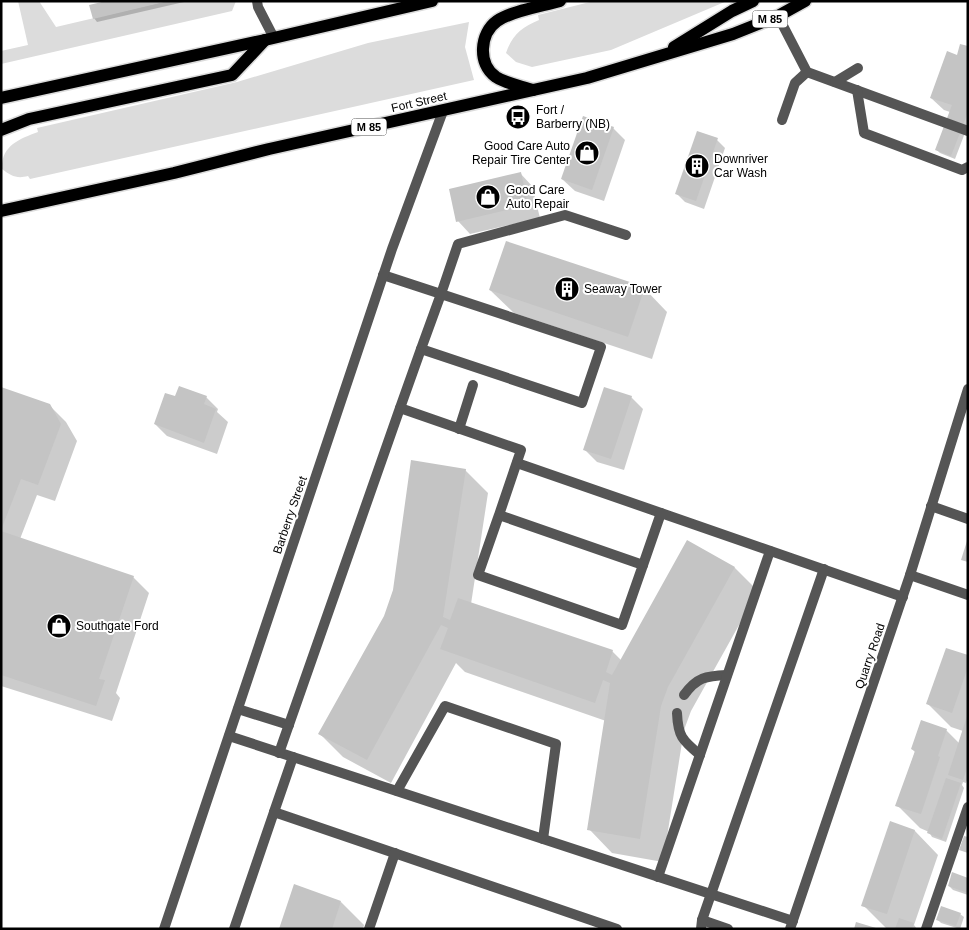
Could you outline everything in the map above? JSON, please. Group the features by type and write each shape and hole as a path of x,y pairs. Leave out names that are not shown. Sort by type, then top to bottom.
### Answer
{"main road":[{"path":"1,98 432,1"},
{"path":"534,90 506,82 495,76 487,66 483,56 484,40 488,30 498,20 523,10 560,1"},
{"path":"659,56 732,11 753,1"},
{"name":"Fort Street","path":"1,211 587,78 733,34 778,16 805,1"},
{"path":"1,130 29,119 232,75 269,39"}],"street":[{"path":"256,1 269,39"},
{"path":"778,16 807,72 968,131"},
{"path":"835,82 858,68"},
{"path":"782,120 795,83 807,72"},
{"path":"857,90 864,133 962,170 968,167"},
{"name":"Barberry Street","path":"164,929 383,275 443,111"},
{"path":"279,753 458,244 565,215 626,235"},
{"path":"383,275 601,347 582,403 421,350"},
{"path":"459,429 473,385"},
{"name":"Quarry Road","path":"792,925 903,597 968,389"},
{"path":"400,408 521,450 478,575 622,625 661,513"},
{"path":"517,463 903,597"},
{"path":"931,506 968,519"},
{"path":"499,515 643,566"},
{"path":"658,877 770,551"},
{"path":"728,929 702,924 824,570"},
{"path":"910,575 968,595"},
{"path":"684,695 692,684 709,676 727,676"},
{"path":"397,791 445,706 556,744 543,839"},
{"path":"238,709 289,725"},
{"path":"678,713 678,729 685,743 700,755"},
{"path":"229,736 711,894 792,925"},
{"path":"234,929 293,757"},
{"path":"926,929 968,806"},
{"path":"274,812 617,929"},
{"path":"370,929 395,853"}],"shaded area":[{"path":"18,1 39,1 56,27 167,1 236,1 232,11 1,64 1,51 28,45"},
{"path":"594,1 727,1 611,50 532,67 516,62 506,53 515,36 539,20 538,15"},
{"path":"469,22 465,47 474,80 30,179 28,176 14,176 2,169 2,161 12,144 38,132 37,128 237,82 368,43"}],"building":[{"path":"106,1 164,2 93,19 89,5"},
{"path":"960,44 968,46 968,112 951,156 935,150 952,105 930,98 947,51 957,55"},
{"name":"Good Care Auto Repair Tire Center","path":"583,116 614,127 592,190 561,179"},
{"name":"Downriver Car Wash","path":"697,131 718,138 696,201 675,194"},
{"name":"Good Care Auto Repair","path":"521,172 528,205 456,222 449,189"},
{"name":"Seaway Tower","path":"506,241 645,287 628,337 489,290"},
{"path":"179,386 207,396 204,404 216,409 204,443 154,424 165,393 175,396"},
{"path":"1,387 50,404 61,424 38,485 21,479 1,530"},
{"path":"604,387 632,396 611,459 583,450"},
{"path":"411,460 466,469 443,617 450,620 458,598 613,650 606,672 612,675 687,540 735,567 668,687 661,706 640,839 587,830 610,683 603,680 595,703 440,649 448,628 441,625 367,760 318,734 384,616 393,590"},
{"name":"Southgate Ford","path":"1,531 134,576 99,679 105,680 96,706 1,675"},
{"path":"968,541 968,562 961,560"},
{"path":"946,648 968,655 968,667 952,713 926,704"},
{"path":"967,716 968,765 963,780 948,775"},
{"path":"921,720 947,729 921,814 895,806 915,751 911,749"},
{"path":"946,778 961,783 942,839 927,833"},
{"path":"890,821 915,830 887,914 861,906"},
{"path":"964,836 968,837 968,853 959,850"},
{"path":"952,872 968,878 968,893 948,886"},
{"path":"294,884 341,901 332,929 279,929"},
{"path":"941,906 961,913 956,926 936,920"},
{"path":"899,918 914,923 912,929 895,929"},
{"path":"856,922 876,928 876,929 854,929"}],"place":[{"name":"Fort / Barberry (NB)","path":"518,117"},
{"name":"Good Care Auto Repair Tire Center","path":"587,153"},
{"name":"Downriver Car Wash","path":"697,166"},
{"name":"Good Care Auto Repair","path":"488,197"},
{"name":"Seaway Tower","path":"567,289"},
{"name":"Southgate Ford","path":"59,626"}]}
